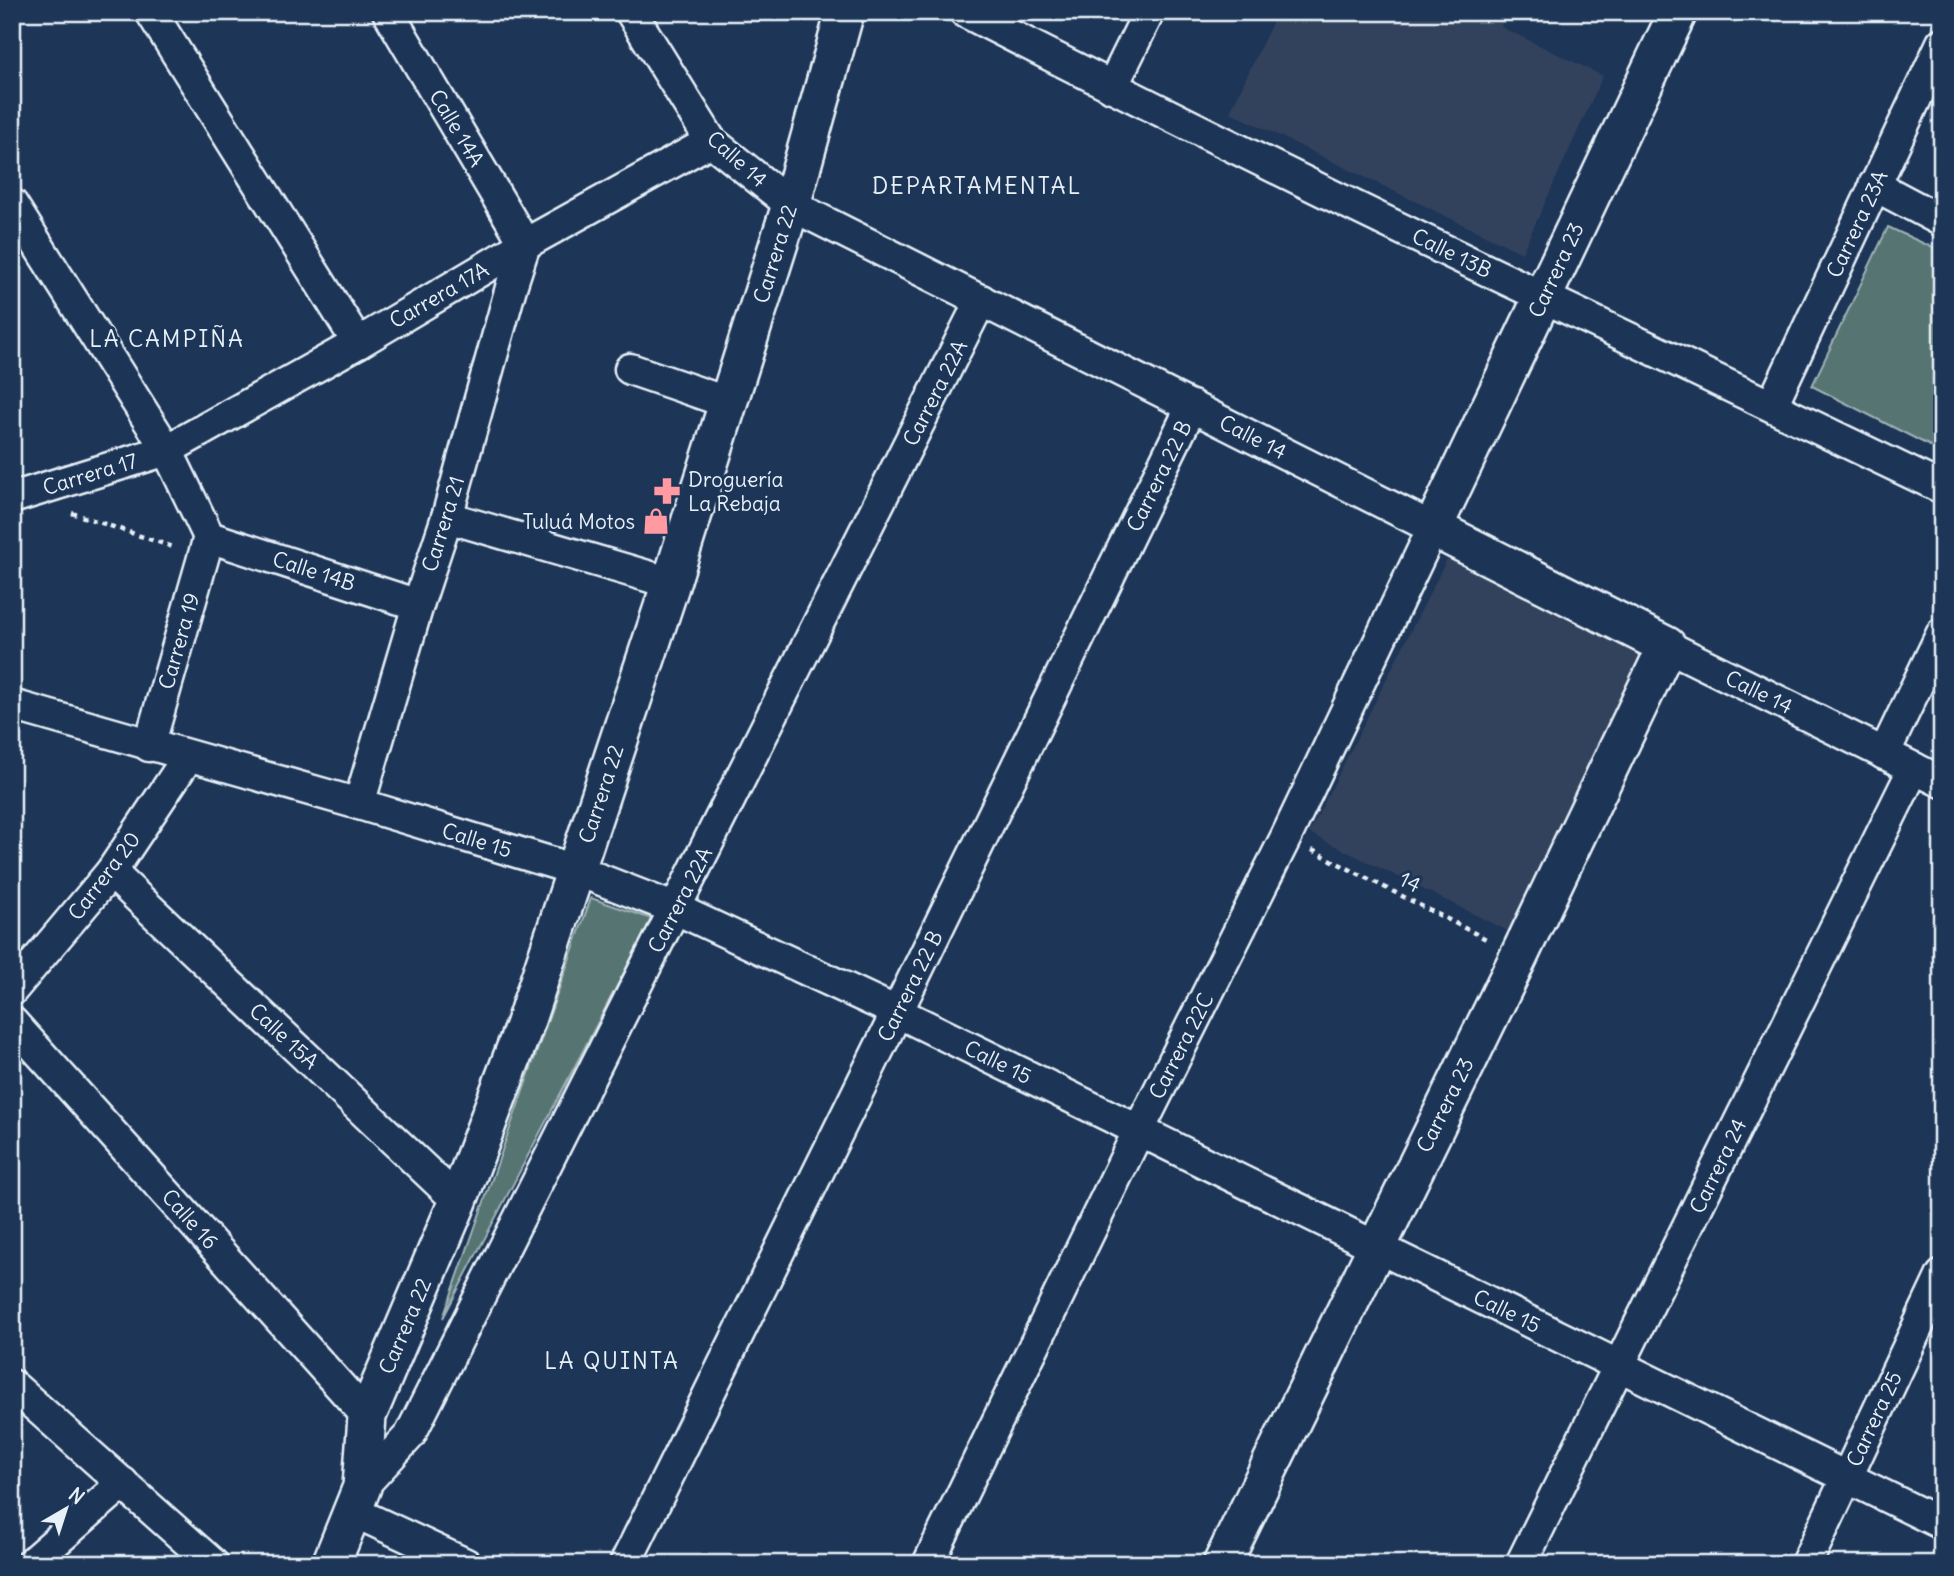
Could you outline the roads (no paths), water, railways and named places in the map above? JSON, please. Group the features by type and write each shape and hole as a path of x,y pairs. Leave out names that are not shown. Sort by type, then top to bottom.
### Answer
{"street":[{"name":"Calle 14A","path":"388,12 525,244"},
{"name":"Calle 14","path":"631,12 711,141 791,205 1942,782"},
{"name":"Carrera 22","path":"331,1564 357,1499 367,1416 458,1201 524,1027 576,870 729,403 791,205 845,12"},
{"name":"Calle 13B","path":"965,12 1543,298 1942,488"},
{"path":"1112,87 1149,12"},
{"name":"Carrera 23","path":"1433,528 1678,12"},
{"path":"164,16 358,343"},
{"name":"Carrera 23A","path":"1772,405 1942,43"},
{"name":"Carrera 17A","path":"167,450 358,343 525,244 711,141"},
{"path":"1874,185 1942,220"},
{"path":"12,204 167,450 206,547"},
{"name":"Carrera 21","path":"359,804 447,517 525,244"},
{"name":"Carrera 22A","path":"357,1499 410,1435 981,300"},
{"path":"630,369 729,403"},
{"name":"Carrera 22 B","path":"625,1564 1192,406"},
{"name":"Carrera 17","path":"12,498 167,450"},
{"path":"447,517 671,583"},
{"name":"Carrera 22C","path":"928,1564 1138,1132 1286,837 1433,528"},
{"name":"Calle 14B","path":"206,547 418,605"},
{"name":"Carrera 19","path":"149,746 206,547"},
{"path":"1884,754 1942,633"},
{"name":"Carrera 23","path":"1222,1564 1667,646"},
{"name":"Calle 15","path":"12,705 359,804 576,870 676,909 897,1012 1942,1524"},
{"name":"Carrera 20","path":"12,990 111,872 188,757"},
{"name":"Carrera 24","path":"1521,1564 1913,768"},
{"name":"Calle 15A","path":"111,872 458,1201"},
{"name":"Calle 16","path":"12,1022 367,1416"},
{"name":"Carrera 25","path":"1806,1564 1942,1275"},
{"path":"12,1385 214,1564"},
{"path":"30,1564 123,1483"},
{"path":"357,1499 466,1564"}],"place":[{"name":"Droguería La Rebaja","path":"667,491"},
{"name":"Tuluá Motos","path":"656,521"}],"district":[{"name":"DEPARTAMENTAL","path":"977,185"},
{"name":"LA CAMPIÑA","path":"167,338"},
{"name":"LA QUINTA","path":"612,1360"}]}
